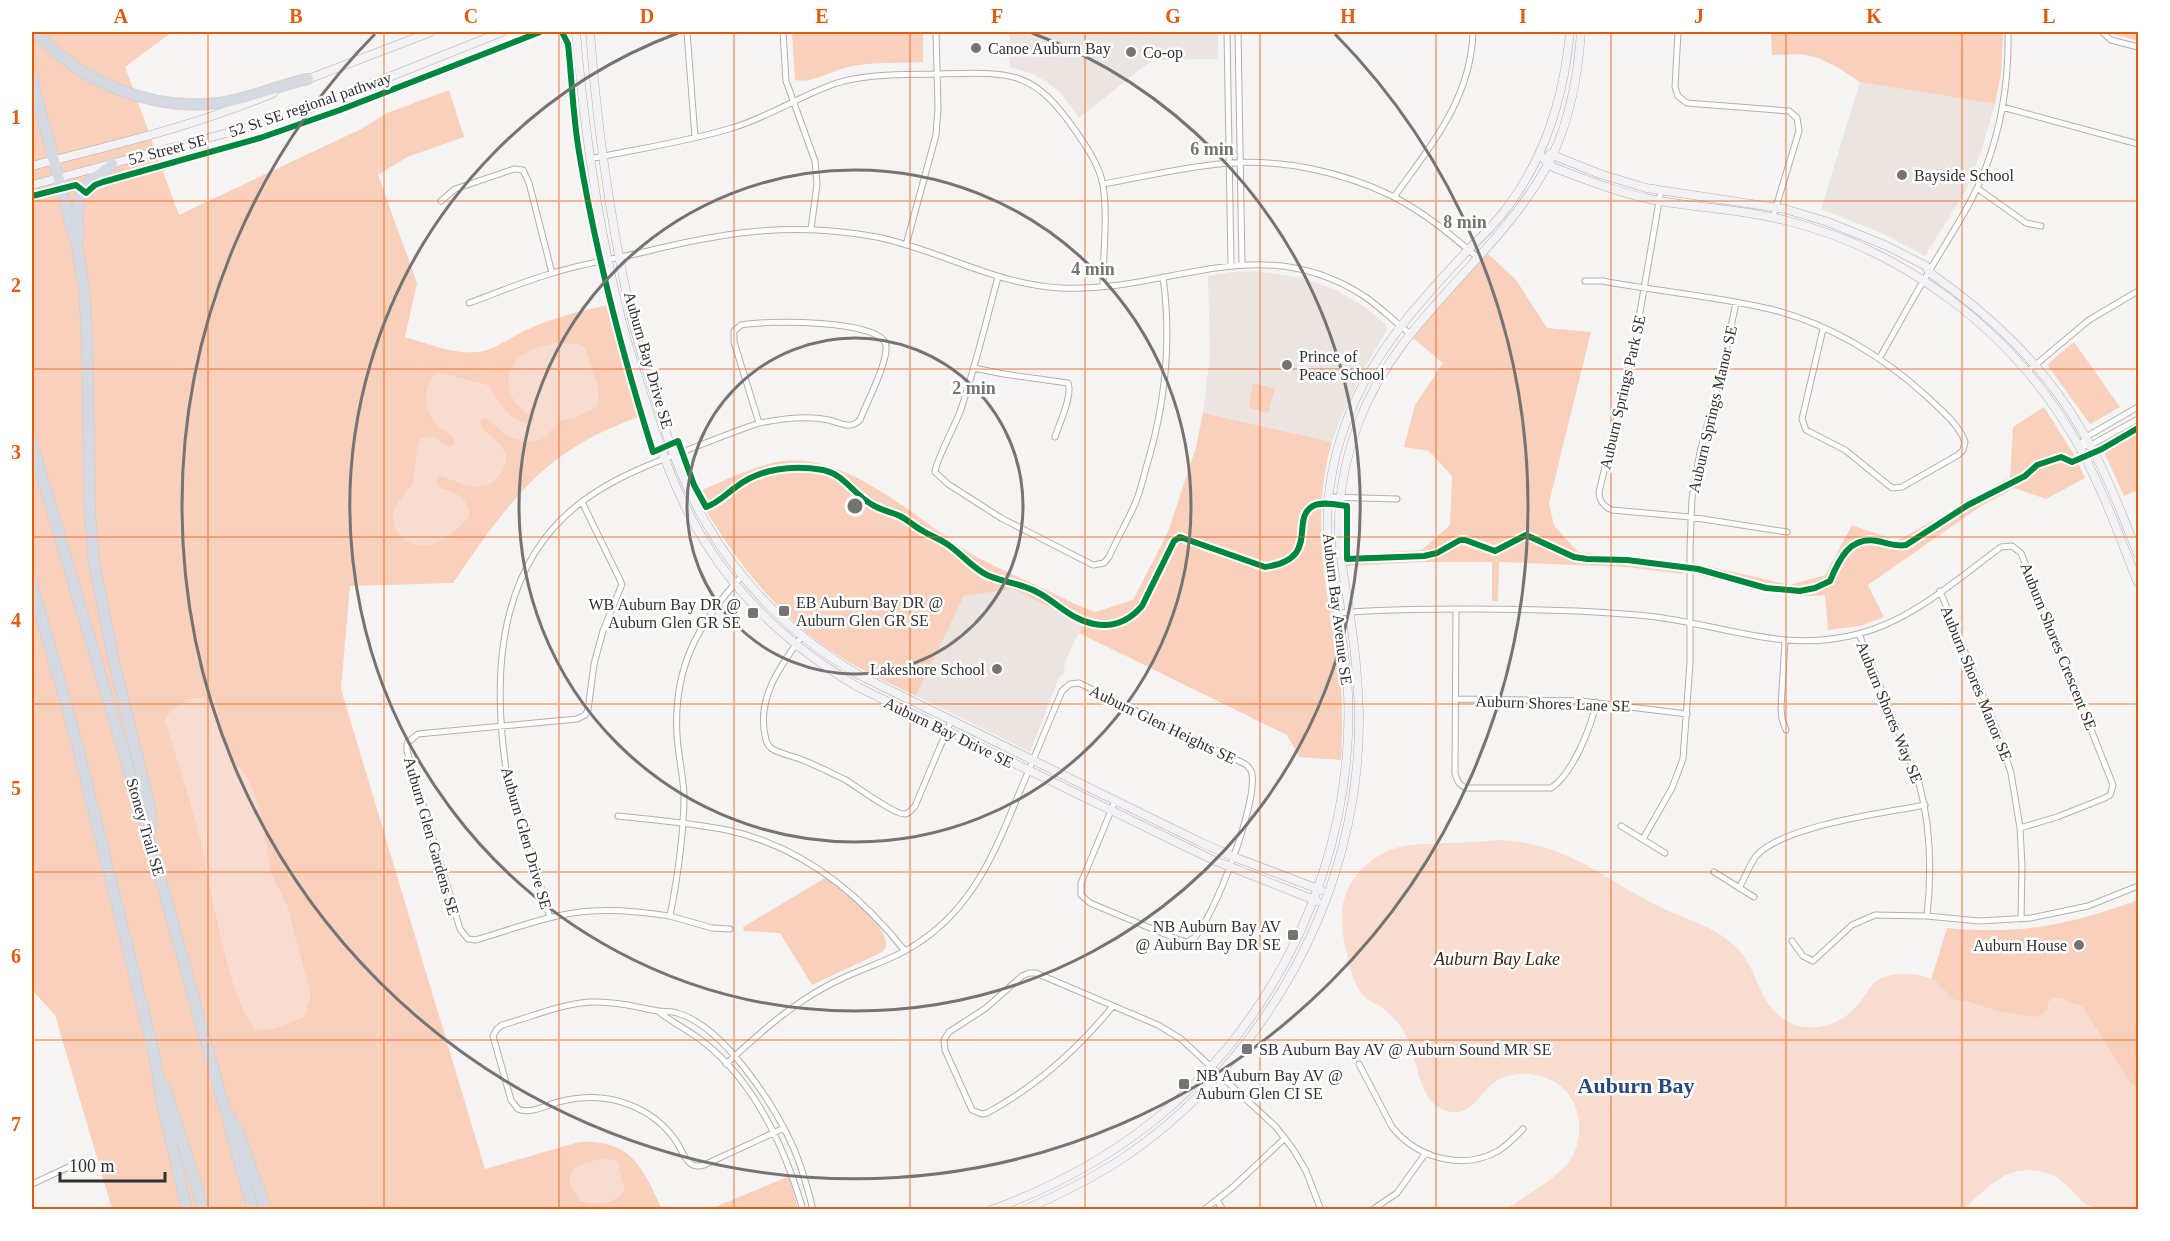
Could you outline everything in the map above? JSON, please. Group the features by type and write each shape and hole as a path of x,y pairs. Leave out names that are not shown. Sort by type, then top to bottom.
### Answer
{"highway":[{"path":"36,32 66,61 92,77 140,96 169,101 218,103 308,79"},
{"path":"32,79 77,247 84,286 90,514 94,563 114,662 150,808 152,848"},
{"path":"77,247 78,205 82,189 112,164"},
{"name":"Stoney Trail SE","path":"32,443 152,848 224,1107 240,1136 266,1209"},
{"path":"32,584 73,728 154,1053 204,1209"},
{"path":"154,1053 163,1107 187,1209"},
{"path":"224,1107 254,1209"}],"street":[{"name":"52 Street SE","path":"32,166 166,130 251,102 431,32"},
{"name":"52 Street SE","path":"32,185 242,129 311,108 502,32"},
{"name":"Auburn Bay Drive SE","path":"574,32 590,159 620,315 664,459 694,525 734,584 795,645 858,687 1230,868 1324,903"},
{"name":"Auburn Bay Drive SE","path":"592,32 591,49 603,156 619,257 634,324 674,455 699,511 714,537 742,576 802,636 860,675 1233,857 1328,892"},
{"path":"687,32 694,137"},
{"path":"783,32 784,72 815,161 818,184 810,229"},
{"path":"906,245 935,142 938,108 936,32"},
{"path":"1227,32 1231,265"},
{"path":"1238,32 1242,264"},
{"path":"1394,197 1442,131 1456,105 1469,63 1473,32"},
{"name":"Auburn Bay Avenue SE","path":"991,1209 1047,1188 1100,1159 1152,1122 1212,1066 1246,1025 1291,951 1318,889 1335,830 1345,777 1348,693 1345,654 1329,554 1329,497 1334,464 1350,412 1360,389 1382,352 1400,326 1508,207 1529,175 1540,154 1562,93 1570,32"},
{"name":"Auburn Bay Avenue SE","path":"1024,1209 1069,1189 1123,1157 1180,1113 1220,1074 1255,1032 1274,1004 1305,949 1328,892 1346,832 1357,752 1359,714 1356,660 1340,551 1344,473 1358,424 1382,373 1409,333 1518,210 1548,164 1572,94 1581,32"},
{"path":"1678,32 1675,87 1681,100 1687,103 1789,111 1797,118 1799,131 1773,217"},
{"path":"1878,359 1977,188 1993,147 2002,107 2008,32"},
{"path":"2102,32 2112,40 2139,47"},
{"path":"590,159 694,137 749,122 837,83 856,79 874,76 937,74 1006,75 1041,89 1059,108 1090,151 1100,172 1103,285"},
{"path":"2002,107 2139,144"},
{"path":"1540,154 1552,154 1600,174 1661,190 1776,207 1828,222 1887,246 1926,266 1927,275 1988,331 2027,372 2064,421 2102,495 2139,583"},
{"path":"1540,154 1548,164 1617,191 1660,201 1773,217 1805,225 1840,237 1887,260 1927,275 1965,297 1997,324 2036,365 2063,400 2086,437 2110,484 2139,554"},
{"path":"1102,184 1241,162 1280,164 1330,173 1394,197 1431,220 1478,257"},
{"path":"441,201 455,189 514,169 525,172 552,273"},
{"path":"1977,188 2026,223 2041,226"},
{"name":"Auburn Springs Park SE","path":"1661,190 1635,341 1599,497 1603,505 1612,510 1690,517"},
{"path":"469,303 552,273 619,257 725,234 810,229 852,233 906,245 998,277 1033,285 1061,288 1164,277 1242,264 1293,268 1339,283 1378,306 1409,333"},
{"path":"998,277 974,368 956,424 935,466 937,476 1001,518 1093,565 1109,558 1135,503 1153,446 1167,357 1167,302 1164,277"},
{"path":"1585,281 1603,281 1776,311 1823,329 1878,359 1907,379 1938,407 1961,433 1965,442 1963,450 1958,455 1897,488 1886,484 1864,463 1845,450 1809,433 1803,427 1802,419 1823,329"},
{"path":"2027,372 2089,320 2139,291"},
{"name":"Auburn Springs Manor SE","path":"1642,839 1679,772 1684,748 1691,623 1690,517 1696,472 1736,303"},
{"name":"Auburn Glen Drive SE","path":"729,929 706,926 670,916 621,909 590,911 550,918 506,769 501,726 501,652 505,625 525,570 561,520 582,502 616,480 759,423 797,418 830,420 846,426 856,424 860,420 886,356 885,342 871,332 814,323 772,322 741,325 734,331 734,342 759,423"},
{"path":"974,368 1068,383 1069,395 1055,437"},
{"path":"2079,447 2086,437 2139,407"},
{"path":"2079,447 2091,446 2139,419"},
{"path":"1329,497 1397,499"},
{"path":"501,726 577,719 588,711 594,664 603,631 622,584 582,502"},
{"path":"1690,517 1787,532"},
{"name":"Auburn Shores Crescent SE","path":"1859,634 1906,615 2001,547 2017,548 2030,574 2113,780 2113,789 2105,798 2057,817 2020,828"},
{"path":"670,916 679,870 683,824 683,783 677,737 677,714 682,676 695,639 706,618 742,576"},
{"name":"Auburn Shores Manor SE","path":"1940,591 2008,760 2015,789 2020,828 2021,919"},
{"name":"Auburn Shores Way SE","path":"1339,613 1402,609 1570,610 1651,616 1785,641 1823,641 1859,634 1919,783 1925,805 1930,860 1927,916"},
{"path":"1456,609 1455,773 1458,783 1466,788 1545,789 1557,784 1587,734 1596,702"},
{"path":"802,636 772,680 765,705 765,738 774,750 832,773 893,811 903,814 915,806 951,721"},
{"path":"1785,641 1781,708 1786,730"},
{"name":"Auburn Glen Heights SE","path":"1033,761 1062,691 1070,684 1079,683 1245,764 1251,770 1252,781 1248,804 1233,857"},
{"name":"Auburn Shores Lane SE","path":"1456,699 1596,702 1687,714"},
{"name":"Auburn Glen Gardens SE","path":"501,726 418,734 407,742 407,751 463,935 468,939 476,940 550,918"},
{"path":"726,1064 776,1020 818,992 905,951 946,922 971,894 990,863 1033,761"},
{"path":"1115,801 1081,883 1081,894 1090,903 1187,942 1198,935 1233,857"},
{"path":"1739,888 1757,855 1798,833 1820,826 1925,805"},
{"path":"618,816 730,831 764,841 813,864 861,901 905,951"},
{"path":"1622,826 1665,853"},
{"path":"1714,872 1754,897"},
{"path":"1792,941 1803,956 1813,962 1852,925 1875,915 1927,916 1979,921 2021,919 2048,916 2088,906 2139,886"},
{"path":"1113,1006 1086,1037 1046,1075 987,1113 977,1113 972,1110 945,1050 946,1036 986,1008 1022,976 1036,973 1113,1006 1170,1032 1212,1066 1269,1119 1285,1138 1306,1171 1320,1209"},
{"path":"784,1128 704,1166 697,1166 688,1162 676,1141 659,1123 627,1103 585,1097 522,1111 513,1105 494,1043 495,1032 500,1026 567,1006 592,1002 638,1006 677,1013 700,1025 734,1057 770,1104 784,1128 799,1161 813,1209"},
{"path":"657,1011 706,1044 726,1064 758,1105 785,1155 802,1209"},
{"path":"1359,1064 1392,1127 1399,1136 1425,1154 1453,1160 1477,1159 1500,1150 1523,1129"},
{"path":"1204,1209 1217,1200 1285,1138"},
{"path":"1372,1209 1397,1193 1425,1154"},
{"path":"32,1184 75,1164"},
{"path":"1217,1200 1222,1209"}],"shaded area":[{"path":"32,32 172,32 125,67 179,215 361,129 387,113 449,90 464,137 407,157 378,175 417,283 405,337 450,350 478,352 492,348 553,319 614,304 645,414 586,440 540,473 508,507 453,583 350,586 341,689 485,1169 579,1142 611,1145 632,1158 647,1179 661,1207 669,1209 112,1209 55,1015 32,990"},
{"path":"792,32 923,32 923,62 862,65 809,80 795,80"},
{"path":"1009,32 1218,32 1218,59 1152,60 1079,118 1061,93 1048,83 1033,74 1010,67"},
{"path":"1771,32 2003,32 2001,74 1995,104 1860,82 1818,58 1802,54 1772,55"},
{"path":"2108,32 2138,32 2138,41 2110,33"},
{"name":"Bayside School","path":"1860,82 1995,104 1981,152 1965,192 1925,256 1884,234 1821,209"},
{"path":"1487,253 1516,280 1547,328 1591,332 1549,503 1554,526 1578,552 1683,563 1683,574 1626,567 1499,562 1498,601 1492,601 1492,562 1424,562 1345,566 1344,555 1422,550 1450,525 1452,476 1429,451 1404,447 1415,405 1443,363 1412,337"},
{"name":"Prince of Peace School","path":"1256,271 1303,278 1336,290 1362,305 1386,324 1387,330 1361,374 1332,442 1203,413 1210,355 1208,276"},
{"path":"2074,342 2120,407 2090,424 2048,366"},
{"path":"1253,383 1275,389 1268,413 1249,408"},
{"path":"2044,407 2076,458 2085,478 2046,499 2014,488 1978,508 1868,585 1884,617 1860,626 1828,630 1825,595 1777,593 1698,575 1698,564 1790,585 1825,575 1852,525 1897,541 2010,477 2013,427"},
{"path":"1203,413 1332,442 1324,483 1321,524 1326,586 1329,606 1333,614 1340,669 1341,760 1299,757 1287,735 1079,633 1083,624 1013,589 964,596 916,696 839,656 794,622 740,562 695,493 751,470 784,461 808,462 833,468 881,491 977,557 1095,612 1133,600 1168,532 1196,447"},
{"path":"2138,429 2138,490 2124,496 2103,450"},
{"name":"Lakeshore School","path":"1013,589 1083,624 1064,664 1065,674 1060,676 1030,752 916,696 964,596"},
{"path":"825,878 877,924 884,935 886,945 882,952 812,985 780,933 744,931 743,927"},
{"path":"2138,900 2138,1088 2130,1083 2083,1008 2078,1005 2049,1001 2048,1009 2036,1018 2000,1012 1965,1001 1954,1000 1931,980 1947,928 1999,930 2045,926 2089,916"},
{"path":"789,1176 798,1209 710,1209 785,1178"}],"water":[{"path":"555,343 579,344 585,347 599,390 598,406 575,418 562,420 541,440 526,442 508,437 483,418 480,423 482,427 498,442 506,455 502,472 487,485 479,487 464,485 439,476 436,480 438,487 460,496 467,505 469,517 449,536 432,544 415,544 403,538 395,528 393,512 412,483 421,438 432,436 449,447 455,444 455,439 436,424 429,412 426,397 433,377 438,372 487,385 509,415 531,424 534,422 534,417 520,408 511,395 508,380 510,372 517,359 527,352"},
{"path":"205,697 215,701 228,756 251,784 262,819 271,873 287,905 311,995 304,1017 274,1029 257,1030 247,1016 237,994 228,967 198,830 165,720 172,710 182,704"},
{"name":"Auburn Bay Lake","path":"1500,840 1544,847 1562,854 1661,908 1718,933 1738,949 1772,1009 1781,1017 1801,1027 1818,1027 1842,1019 1855,1008 1878,980 1898,974 1915,974 1929,978 1954,1000 1965,1001 2000,1012 2036,1017 2048,1009 2052,998 2061,998 2083,1008 2130,1083 2138,1088 2138,1206 2126,1209 2100,1209 2084,1203 2058,1179 2039,1171 2025,1170 1998,1179 1963,1209 1506,1209 1555,1176 1573,1156 1578,1140 1579,1122 1571,1098 1556,1083 1547,1078 1515,1074 1495,1082 1469,1108 1462,1111 1447,1111 1437,1106 1424,1090 1412,1048 1402,1029 1387,1011 1366,998 1356,985 1342,927 1344,900 1349,887 1366,865 1380,855 1396,848 1412,845"},
{"path":"604,1159 617,1161 625,1189 616,1199 605,1203 580,1201 570,1183 572,1172 581,1165"}],"cycle path":[{"name":"52 St SE regional pathway","path":"32,196 76,185 86,193 95,185 103,182 260,138 340,110 540,32"},
{"path":"562,32 568,44 577,139 593,228 620,341 653,452 678,441 694,485 706,507 745,481 766,472 789,468 830,472 871,504 900,516 947,544 982,572 1035,591 1085,622 1101,625 1115,624 1137,611 1142,606 1174,541 1180,537 1265,567 1282,563 1293,556 1299,548 1306,512 1313,506 1325,504 1347,506 1347,559 1424,556 1437,553 1460,540 1495,551 1526,535 1574,557 1627,560 1698,569 1766,588 1800,591 1815,588 1830,581 1842,557 1860,542 1868,540 1906,545 1968,505 2025,476 2037,465 2061,457 2072,462 2102,449 2138,428"}],"place":[{"name":"Canoe Auburn Bay","path":"976,48"},
{"name":"Co-op","path":"1131,52"},
{"name":"Bayside School","path":"1902,175"},
{"name":"Prince of Peace School","path":"1287,365"},
{"name":"EB Auburn Bay DR @ Auburn Glen GR SE","path":"784,611"},
{"name":"WB Auburn Bay DR @ Auburn Glen GR SE","path":"753,613"},
{"name":"Lakeshore School","path":"997,669"},
{"name":"NB Auburn Bay AV @ Auburn Bay DR SE","path":"1293,935"},
{"name":"Auburn House","path":"2079,945"},
{"name":"SB Auburn Bay AV @ Auburn Sound MR SE","path":"1247,1049"},
{"name":"NB Auburn Bay AV @ Auburn Glen CI SE","path":"1184,1084"}],"district":[{"name":"Auburn Bay","path":"1636,1085"}]}
